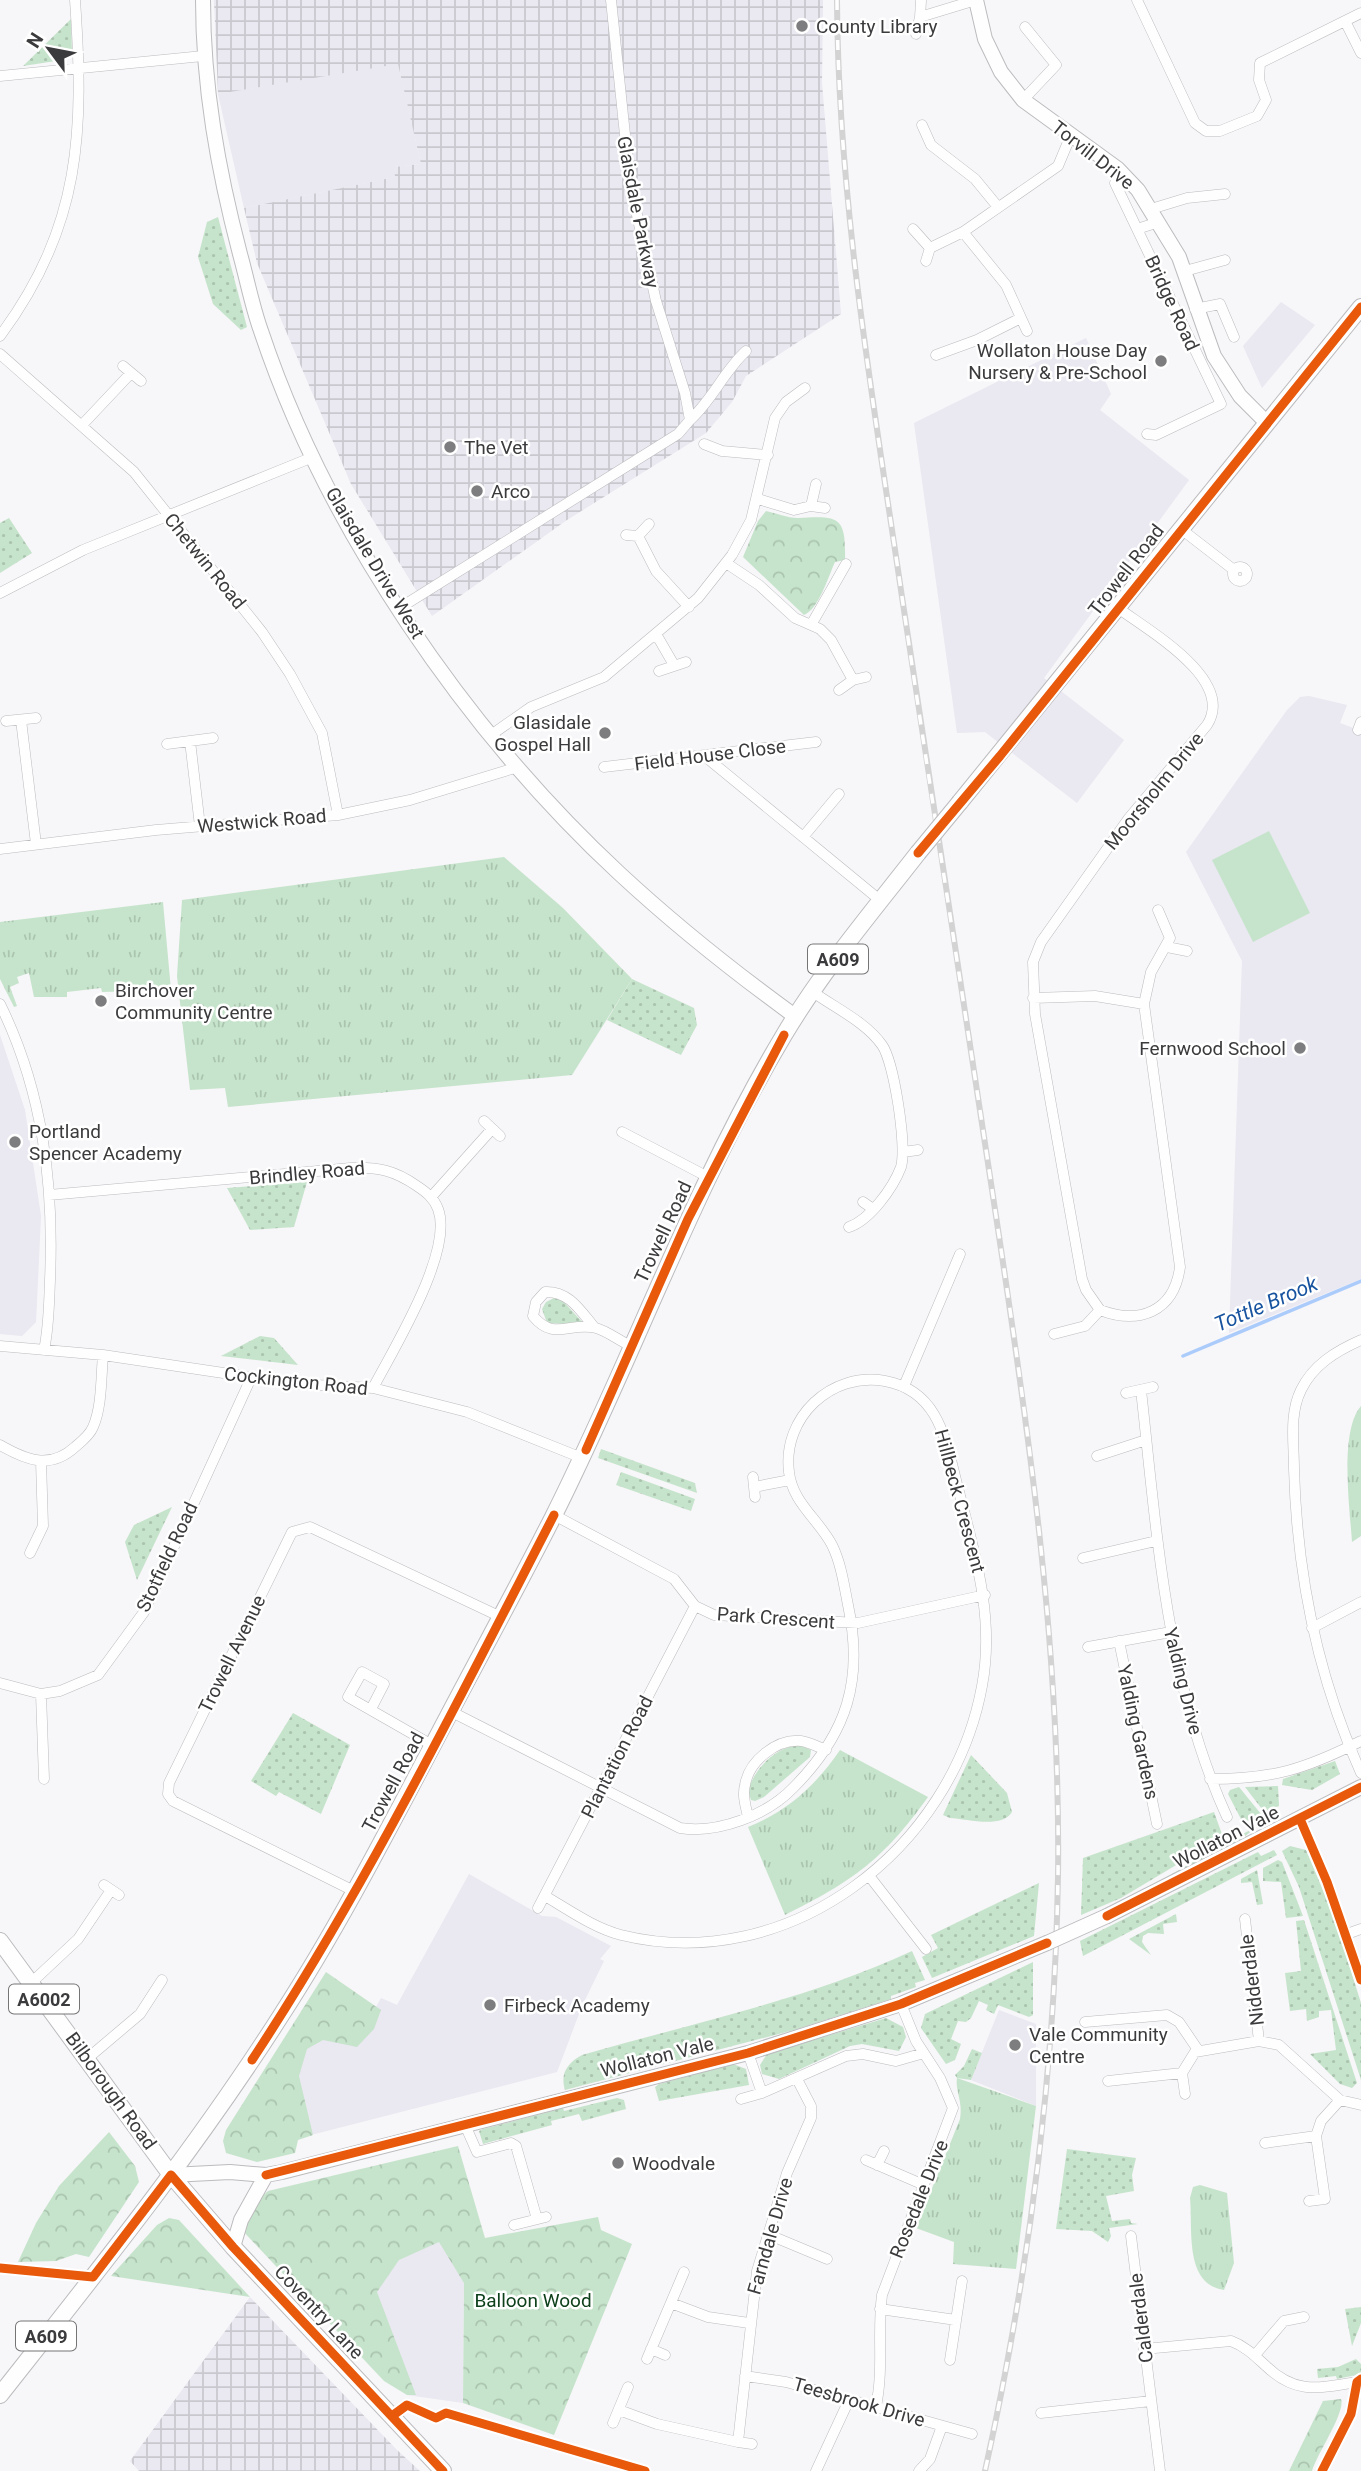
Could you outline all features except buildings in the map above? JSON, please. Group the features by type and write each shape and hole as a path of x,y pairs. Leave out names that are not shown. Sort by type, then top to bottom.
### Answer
{"main road":[{"name":"Trowell Road","path":"171,2175 281,2015 354,1891 554,1515 708,1177 796,1017 918,853 1361,307"},
{"name":"Bilborough Road","path":"0,1941 171,2175"},
{"name":"Coventry Lane","path":"171,2175 233,2247 443,2471"},
{"name":"A609","path":"0,2395 171,2175"}],"street":[{"path":"0,336 30,291 60,224 78,145 81,68 75,0"},
{"name":"Glaisdale Drive West","path":"203,0 203,56 208,102 228,210 260,329 313,457 398,609 491,735 627,881 720,961 796,1017"},
{"name":"Glaisdale Parkway","path":"611,0 629,183 656,301 685,393 690,419"},
{"path":"920,17 976,0"},
{"name":"Torvill Drive","path":"976,0 985,40 1001,72 1023,100 1118,169 1138,190 1159,222 1185,271 1195,309 1222,369 1240,396 1267,423"},
{"path":"1138,0 1195,123 1206,131 1220,131 1257,116 1266,100 1259,80 1260,63 1361,13"},
{"path":"916,34 921,1"},
{"path":"1345,21 1361,53"},
{"path":"1023,100 1056,65 1025,27"},
{"path":"0,76 203,56"},
{"path":"922,125 930,145 975,179 998,207"},
{"path":"926,261 930,248 963,232 1058,166 1071,135"},
{"name":"Bridge Road","path":"1115,183 1220,404 1150,437"},
{"path":"1150,209 1180,200 1225,194"},
{"name":"Bridge Road","path":"1137,229 1159,222"},
{"path":"913,229 930,248"},
{"path":"963,232 1006,285 1027,331"},
{"path":"1185,271 1225,260"},
{"path":"1195,309 1220,303 1234,337"},
{"path":"936,355 1021,318"},
{"path":"398,609 678,434 708,403 730,365 746,351"},
{"name":"Chetwin Road","path":"0,354 134,472 166,515 218,575 290,674 322,733 338,815"},
{"path":"1206,377 1222,369"},
{"path":"82,424 127,370 141,381"},
{"path":"491,735 531,706 604,677 689,607 726,563 751,520 775,418 786,402 805,388"},
{"path":"704,444 722,451 768,455"},
{"path":"720,465 722,451"},
{"path":"0,593 83,550 313,457"},
{"path":"811,506 816,484"},
{"path":"758,499 794,510 811,506 825,508"},
{"path":"638,536 649,524"},
{"path":"1181,529 1234,570"},
{"path":"626,535 638,536"},
{"path":"638,536 656,571 689,607"},
{"path":"726,563 759,585 795,618 811,625 831,640 853,680"},
{"path":"811,625 846,564"},
{"path":"830,589 842,595"},
{"name":"Moorsholm Drive","path":"1100,1310 1082,1279 1033,998 1031,971 1041,942 1129,818 1207,726 1213,713 1214,697 1201,673 1118,608"},
{"path":"656,634 674,665"},
{"path":"659,671 686,662"},
{"path":"839,690 853,680 866,677"},
{"path":"6,721 36,718"},
{"path":"21,720 36,844"},
{"path":"167,744 213,738"},
{"path":"190,741 200,826"},
{"name":"Field House Close","path":"604,767 707,758 816,742"},
{"path":"707,758 881,901"},
{"name":"Westwick Road","path":"0,849 200,826 338,815 410,800 518,767"},
{"path":"803,837 839,794"},
{"path":"1054,1334 1085,1326 1100,1310 1133,1317 1153,1313 1170,1298 1179,1275 1144,1004 1151,972 1167,947 1169,932 1158,910"},
{"path":"1167,947 1187,951"},
{"path":"813,992 869,1031 883,1046 891,1066 903,1152 896,1176 873,1209 864,1220 849,1227"},
{"path":"1033,998 1083,996 1144,1004"},
{"path":"0,1004 31,1079 39,1111 52,1221 44,1350"},
{"path":"373,1388 439,1252 439,1210 432,1196 496,1133 484,1121"},
{"path":"622,1132 708,1177"},
{"path":"903,1152 918,1150"},
{"name":"Brindley Road","path":"49,1195 381,1167 403,1177 432,1196"},
{"path":"863,1202 873,1209"},
{"path":"904,1386 958,1270 960,1254"},
{"path":"594,1327 561,1331 541,1326 533,1316 536,1302 545,1292 559,1292 574,1303 594,1327 631,1346"},
{"path":"1361,1340 1338,1351 1311,1374 1301,1391 1293,1420 1299,1552 1312,1628 1328,1691 1361,1773"},
{"name":"Cockington Road","path":"0,1346 103,1355 251,1378 373,1388 467,1412 582,1458"},
{"path":"0,1445 25,1459 41,1461 54,1461 70,1452 93,1427 103,1355"},
{"name":"Stotfield Road","path":"0,1684 41,1694 60,1691 98,1675 144,1612 251,1378"},
{"name":"Hillbeck Crescent","path":"450,1711 680,1828 704,1828 748,1817 789,1793 826,1750 839,1728 851,1692 855,1648 852,1623 833,1547 794,1492 790,1480 789,1446 797,1423 812,1403 836,1386 850,1381 872,1379 904,1386 922,1397 941,1425 985,1595 983,1684 964,1747 929,1811 902,1845 870,1877 828,1903 786,1924 714,1942 679,1943 621,1935 591,1923 545,1896"},
{"path":"1126,1393 1153,1387"},
{"name":"Yalding Drive","path":"1141,1390 1156,1541 1171,1632 1210,1779 1227,1817"},
{"path":"1097,1456 1146,1440"},
{"path":"30,1553 43,1526 41,1461"},
{"path":"754,1487 790,1480"},
{"name":"Park Crescent","path":"554,1515 674,1579 695,1606 714,1615 852,1623 985,1595"},
{"name":"Trowell Avenue","path":"354,1891 173,1801 168,1794 169,1783 292,1532 310,1527 501,1617"},
{"path":"1083,1558 1156,1541"},
{"path":"1312,1628 1361,1602"},
{"name":"Plantation Road","path":"538,1908 695,1606"},
{"name":"Yalding Gardens","path":"1088,1647 1171,1632"},
{"name":"Yalding Gardens","path":"1119,1642 1157,1824"},
{"path":"41,1694 44,1779"},
{"path":"370,1709 432,1745"},
{"path":"748,1817 745,1784 759,1760 778,1745 790,1741 806,1742 826,1750"},
{"name":"Wollaton Vale","path":"1210,1779 1252,1779 1294,1771 1361,1741"},
{"name":"Wollaton Vale","path":"171,2175 230,2172 266,2175 748,2053 901,2004 1107,1916 1361,1787"},
{"path":"1300,1819 1347,1934 1361,1980"},
{"path":"870,1877 926,1949"},
{"path":"31,1983 78,1939 112,1890"},
{"name":"Nidderdale","path":"1245,1919 1259,2041"},
{"path":"1347,1934 1361,1929"},
{"path":"88,2058 140,2014 162,1980"},
{"name":"Rosedale Drive","path":"876,2406 883,2361 880,2309 886,2280 953,2108 901,2004"},
{"path":"1086,2022 1167,2015 1184,2028 1198,2050 1182,2073 1185,2094"},
{"name":"Nidderdale","path":"1198,2050 1259,2041 1286,2049 1340,2100 1351,2105 1361,2105"},
{"path":"748,2053 762,2093"},
{"path":"741,2099 797,2079 846,2056 863,2054 896,2061 924,2053"},
{"path":"1108,2081 1182,2073"},
{"name":"Farndale Drive","path":"737,2442 755,2282 787,2173 811,2118 811,2106 797,2079"},
{"path":"1309,2200 1325,2199 1316,2136 1321,2122 1340,2100"},
{"path":"466,2125 477,2152 511,2143 516,2146 542,2218 514,2225"},
{"path":"1265,2143 1316,2136"},
{"path":"877,2165 884,2151"},
{"path":"866,2160 924,2185"},
{"path":"233,2247 241,2220 266,2175"},
{"path":"767,2234 827,2259"},
{"name":"Calderdale","path":"1131,2236 1160,2471"},
{"path":"813,2253 818,2241"},
{"path":"665,2356 649,2354 684,2272"},
{"path":"950,2360 962,2281"},
{"path":"671,2303 708,2317 749,2323"},
{"path":"880,2309 956,2320"},
{"path":"1255,2355 1284,2321 1304,2317"},
{"path":"1144,2349 1231,2341 1255,2355 1278,2378 1299,2387 1359,2381 1351,2414 1322,2471"},
{"name":"Teesbrook Drive","path":"745,2376 774,2379 972,2434"},
{"path":"613,2423 628,2387"},
{"path":"816,2471 821,2450 849,2400"},
{"path":"1041,2413 1151,2401"},
{"path":"619,2410 657,2424 752,2444"},
{"path":"919,2471 930,2459 942,2426"}],"shaded area":[{"path":"214,0 823,0 822,83 841,314 746,376 732,402 706,433 567,520 432,616 351,484 257,263 244,208 395,177 394,167 421,164 398,64 218,94"},
{"path":"398,63 421,164 394,167 396,177 244,208 218,94"},
{"path":"1281,302 1315,325 1262,388 1243,346"},
{"path":"1086,338 1111,394 1100,410 1189,480 1044,678 1124,740 1077,803 985,732 957,733 914,423"},
{"name":"Fernwood School","path":"1309,696 1347,705 1340,723 1361,731 1361,1279 1229,1333 1242,961 1186,852 1287,710 1300,697"},
{"name":"Portland Spencer Academy","path":"0,1035 25,1110 41,1216 36,1322 22,1336 0,1334"},
{"name":"Firbeck Academy","path":"469,1874 542,1916 556,1917 611,1946 600,1959 604,1961 582,2006 557,2072 307,2136 269,2079 327,1981 376,2007 381,1998 397,2005"},
{"path":"999,2010 1036,2024 1036,2106 971,2080"},
{"path":"441,2230 464,2271 463,2403 407,2395 353,2265"},
{"path":"250,2297 420,2471 139,2471 130,2461"}],"green space":[{"path":"71,19 72,54 69,59 23,66"},
{"path":"218,217 247,327 241,330 213,304 198,257 207,222"},
{"path":"766,511 794,518 831,519 837,522 844,535 845,560 835,562 819,600 804,615 743,557 758,521"},
{"path":"9,518 32,553 0,573 0,523"},
{"path":"1269,831 1310,913 1253,942 1212,860"},
{"path":"504,857 563,908 632,979 572,1075 228,1107 225,1088 190,1090 177,976 182,900"},
{"path":"163,902 171,990 102,992 101,988 67,992 67,997 34,997 29,973 17,977 19,983 10,987 17,1006 14,1007 0,979 0,922"},
{"path":"632,979 694,1008 697,1025 681,1055 607,1020"},
{"path":"307,1182 294,1227 250,1230 227,1188"},
{"path":"554,1298 563,1301 585,1325 547,1323 542,1309 546,1302"},
{"path":"260,1336 274,1338 298,1365 221,1356"},
{"path":"1361,1406 1361,1536 1352,1542 1348,1452 1354,1418"},
{"path":"601,1449 695,1483 697,1493 598,1458"},
{"path":"621,1472 695,1499 691,1511 616,1485"},
{"path":"172,1507 137,1580 125,1542 134,1525"},
{"path":"293,1713 350,1745 321,1814 279,1792 276,1796 251,1781"},
{"path":"799,1745 811,1750 810,1757 764,1797 751,1800 748,1791 760,1767 782,1750"},
{"path":"840,1750 928,1797 896,1837 865,1867 830,1891 785,1915 748,1827 776,1813 800,1796"},
{"path":"971,1755 1007,1793 1012,1812 1007,1817 984,1822 943,1815"},
{"path":"1335,1761 1340,1774 1312,1790 1282,1785 1283,1779"},
{"path":"1278,1786 1279,1806 1269,1810 1270,1815 1249,1825 1243,1823 1228,1794 1230,1790 1239,1787 1261,1814 1265,1813 1245,1787"},
{"path":"1214,1812 1223,1837 1121,1898 1081,1915 1083,1858"},
{"path":"1259,1825 1239,1841 1145,1889"},
{"path":"1290,1846 1306,1850 1333,1914 1361,2003 1361,2080 1299,1887 1282,1851"},
{"path":"1274,1850 1277,1855 1083,1956 1080,1941 1258,1852 1261,1856"},
{"path":"1278,1860 1282,1862 1303,1916 1286,1918 1281,1882 1263,1881 1263,1868"},
{"path":"1257,1870 1263,1904 1257,1905 1252,1882 1241,1883 1241,1879"},
{"path":"1039,1883 1034,1936 932,1978 922,1957 938,1948 931,1935"},
{"path":"1176,1914 1177,1922 1163,1924 1164,1934 1148,1933 1143,1936 1142,1942 1151,1955 1129,1939"},
{"path":"1304,1920 1357,2083 1352,2088 1340,2084 1310,2054 1336,2050 1331,2010 1319,2011 1319,2017 1307,2021 1306,2009 1290,2011 1285,1973 1301,1971 1296,1921"},
{"path":"912,1951 925,1980 915,1983 916,1987 891,1996 891,1999 794,2030 565,2090 564,2074 572,2062 582,2055 790,1997"},
{"path":"1033,1962 1033,2015 1029,2017 998,2005 994,2014 986,2010 988,2005 979,2001 971,2018 966,2022 958,2021 951,2039 961,2044 955,2060 946,2064 921,2028 925,2014"},
{"path":"326,1972 381,2010 374,2029 357,2047 323,2040 307,2049 299,2076 313,2135 298,2140 295,2153 257,2162 226,2153 223,2141 226,2130"},
{"path":"886,2018 903,2027 906,2037 899,2051 862,2044 850,2046 779,2079 762,2074 760,2065 767,2054"},
{"path":"972,2049 982,2053 971,2080 957,2078 955,2075 964,2066"},
{"path":"733,2064 746,2069 749,2085 659,2101 655,2087 659,2084"},
{"path":"957,2078 1036,2106 1016,2269 953,2264 954,2242 916,2228 960,2119"},
{"path":"617,2098 624,2100 626,2109 582,2121 579,2114 551,2121 552,2125 483,2144 479,2131 563,2108 564,2111"},
{"path":"109,2132 135,2166 139,2182 89,2257 76,2254 56,2261 18,2262 36,2223 59,2186"},
{"name":"Balloon Wood","path":"458,2146 485,2238 598,2217 601,2230 632,2244 554,2435 463,2403 464,2283 439,2242 399,2260 377,2292 416,2395 407,2395 384,2381 241,2229 259,2199 268,2191"},
{"path":"1067,2149 1136,2158 1132,2175 1134,2191 1106,2196 1112,2221 1130,2219 1131,2223 1138,2224 1109,2228 1111,2236 1108,2242 1092,2231 1056,2229"},
{"path":"1200,2185 1227,2193 1234,2263 1224,2290 1211,2286 1202,2277 1193,2253 1190,2198 1193,2187"},
{"path":"169,2218 179,2220 250,2297 111,2276 157,2225"},
{"path":"1361,2307 1361,2323 1352,2346 1345,2309"},
{"path":"1356,2359 1361,2364 1361,2374 1337,2379 1336,2376 1318,2378 1317,2369 1338,2367"},
{"path":"1341,2399 1339,2413 1312,2471 1289,2471 1323,2401"}],"waterway":[{"name":"Tottle Brook","path":"1183,1356 1361,1281"}],"railway":[{"path":"837,0 844,150 859,300 1020,1380 1040,1544 1054,1710 1058,1876 1056,1951 1045,2101 1026,2250 985,2471"}],"cycle path":[{"path":"918,853 1000,756 1361,307"},
{"path":"586,1450 688,1219 784,1035"},
{"path":"252,2060 373,1860 554,1515"},
{"path":"1107,1916 1361,1787"},
{"path":"1300,1819 1327,1882 1361,1980"},
{"path":"266,2175 748,2053 901,2004 1047,1943"},
{"path":"0,2268 93,2277 171,2175 233,2247 443,2471"},
{"path":"1322,2471 1351,2414 1357,2382 1361,2379"},
{"path":"392,2416 407,2405 436,2418 446,2413 645,2471"}],"place":[{"name":"County Library","path":"802,26"},
{"name":"Wollaton House Day Nursery & Pre-School","path":"1161,361"},
{"name":"The Vet","path":"450,447"},
{"name":"Arco","path":"477,491"},
{"name":"Glasidale Gospel Hall","path":"605,733"},
{"name":"Birchover Community Centre","path":"101,1001"},
{"name":"Fernwood School","path":"1300,1048"},
{"name":"Portland Spencer Academy","path":"15,1142"},
{"name":"Firbeck Academy","path":"490,2005"},
{"name":"Vale Community Centre","path":"1015,2045"},
{"name":"Woodvale","path":"618,2163"}]}
